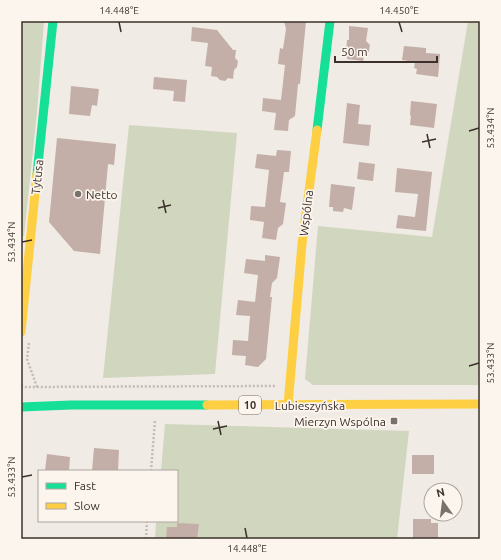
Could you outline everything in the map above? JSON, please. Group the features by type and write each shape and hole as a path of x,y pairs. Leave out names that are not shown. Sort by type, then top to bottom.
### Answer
{"street":[{"name":"Tytusa","path":"21,332 53,21"},
{"name":"Wspólna","path":"288,405 302,244 330,21"},
{"name":"Lubieszyńska","path":"21,407 72,405 480,404"}],"path":[{"path":"21,386 289,386"},
{"path":"151,470 156,405"},
{"path":"146,539 147,522"}],"green space":[{"path":"21,21 44,21 37,112 24,236 21,236"},
{"path":"468,21 480,21 480,363 478,385 313,385 305,379 318,226 432,237"},
{"path":"129,125 237,133 215,374 103,378"},
{"path":"165,424 409,431 397,539 155,539 156,522 178,522 178,470 161,470"}],"building":[{"path":"284,21 306,21 300,84 298,84 295,116 289,120 288,131 274,130 276,113 262,111 263,98 281,100 285,65 278,64 280,48 283,49 286,29"},
{"path":"349,26 368,28 366,41 370,45 369,51 364,56 363,61 347,59 348,52 346,52 347,40 349,40"},
{"path":"192,27 217,30 233,50 236,50 235,58 238,61 237,67 234,70 233,79 228,78 225,81 211,76 212,67 205,66 208,43 191,41"},
{"path":"404,46 426,48 426,53 440,54 438,77 416,74 417,69 414,68 415,62 402,60"},
{"path":"154,77 187,80 185,102 173,101 174,91 153,89"},
{"path":"71,86 99,89 97,106 92,105 90,116 69,114"},
{"path":"411,101 437,104 434,128 410,125"},
{"path":"347,103 360,105 358,124 371,125 369,146 343,143"},
{"name":"Netto","path":"57,138 116,144 114,165 108,164 100,254 74,251 49,222"},
{"path":"277,150 291,151 289,172 284,172 280,202 286,203 283,224 278,228 276,240 262,238 264,222 250,220 251,206 265,207 269,170 255,168 257,154 276,156"},
{"path":"359,162 375,164 373,181 357,179"},
{"path":"397,168 432,172 426,231 396,228 398,215 415,217 418,194 395,192"},
{"path":"331,184 355,187 352,210 344,208 343,212 333,211 333,207 329,207"},
{"path":"265,255 280,257 277,278 272,283 270,297 272,297 266,359 258,367 245,365 246,356 232,355 233,340 248,341 250,316 236,315 238,300 255,302 258,275 244,273 246,259 265,261"},
{"path":"94,448 119,450 118,470 92,470"},
{"path":"47,454 70,457 69,470 45,470"},
{"path":"412,455 434,455 434,474 412,474"},
{"path":"413,519 423,519 423,522 438,523 438,538 413,538"},
{"path":"177,523 199,524 197,539 166,539 167,527 177,527"}],"traffic: fast":[{"path":"37,174 53,21"},
{"path":"317,130 330,21"},
{"path":"21,407 71,405 207,405"}],"traffic: slow":[{"path":"288,405 302,244 317,130"},
{"path":"21,332 37,174"},
{"path":"207,405 480,404"}],"place":[{"name":"Netto","path":"78,194"},
{"name":"Mierzyn Wspólna","path":"394,421"}]}
